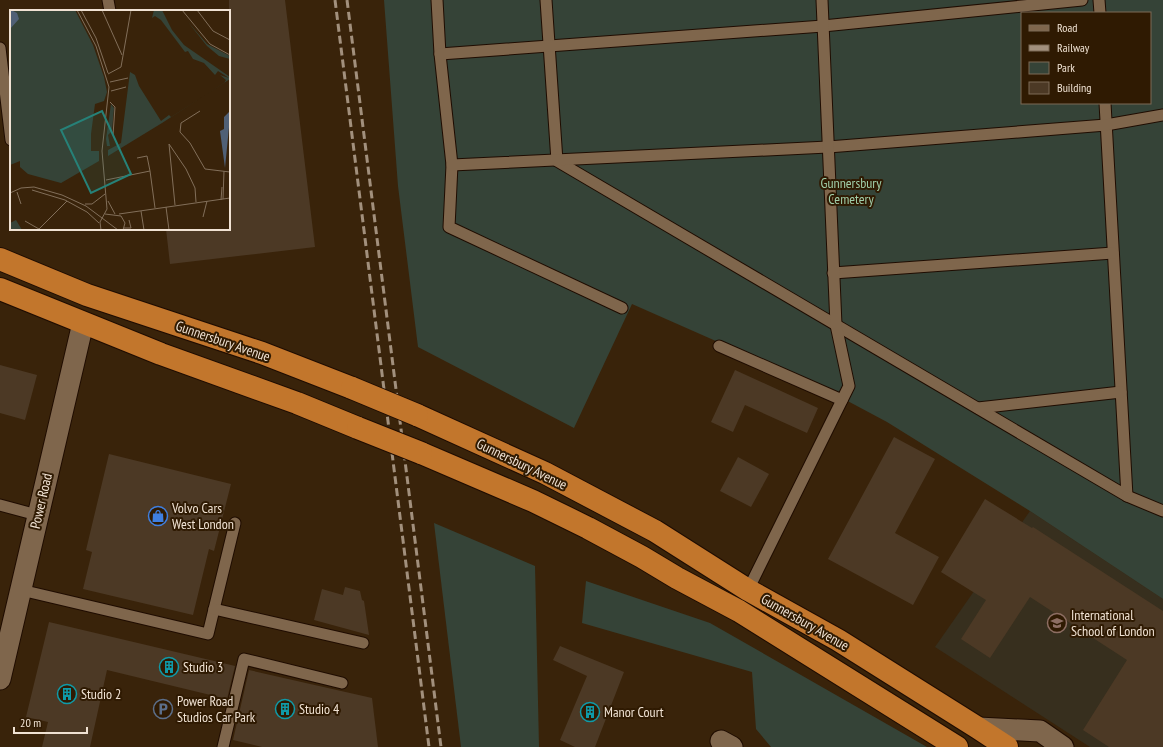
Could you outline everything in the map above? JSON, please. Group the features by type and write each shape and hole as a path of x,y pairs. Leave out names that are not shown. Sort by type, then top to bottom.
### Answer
{"highway":[{"name":"Gunnersbury Avenue","path":"0,259 87,295 262,353 352,388 417,415 545,473 655,531 748,590 838,640 1007,747"},
{"name":"Gunnersbury Avenue","path":"0,289 161,354 297,403 421,453 532,501 588,528 739,611 957,747"}],"street":[{"name":"Power Road","path":"0,679 4,641 21,590 37,515 83,323"},
{"path":"978,728 1040,731 1063,747"}],"lane":[{"path":"108,0 110,10"},
{"path":"437,0 440,54 452,165 449,227 622,308"},
{"path":"546,0 557,161"},
{"path":"748,590 849,386 836,325 822,0"},
{"path":"440,54 823,26 1082,0"},
{"path":"1099,0 1100,12"},
{"path":"0,48 10,132"},
{"path":"1105,104 1128,496"},
{"path":"452,165 828,148 1106,125 1163,115"},
{"path":"557,161 1128,496 1163,511"},
{"path":"833,273 1113,253"},
{"path":"719,346 842,400"},
{"path":"978,408 1122,392"},
{"path":"0,505 37,515"},
{"path":"21,590 208,634 234,523"},
{"path":"214,609 363,643"},
{"path":"223,747 244,659 342,683"}],"shaded area":[{"name":"International School of London","path":"1030,511 1163,599 1163,709 1138,747 1090,747 935,647"}],"green space":[{"name":"Gunnersbury Cemetery","path":"384,0 1163,0 1163,599 1030,511 887,422 827,390 632,304 574,428 418,347 398,186"},
{"path":"434,523 535,566 539,747 461,747"},
{"path":"586,581 710,623 927,747 771,747 756,729 752,672 582,623"}],"building":[{"path":"229,0 285,0 315,247 170,264 166,230 230,230"},
{"path":"0,365 37,375 25,420 0,413"},
{"path":"735,370 818,408 807,433 745,405 733,432 711,422"},
{"path":"894,437 935,459 895,533 939,557 913,605 828,559"},
{"name":"Volvo Cars West London","path":"109,454 231,484 214,551 209,549 193,615 83,589 92,552 86,550"},
{"path":"738,457 769,474 751,507 720,491"},
{"path":"985,499 1032,528 1033,527 1163,611 1163,747 1109,747 1083,730 1127,660 1030,597 990,658 961,639 986,600 941,572"},
{"path":"345,587 360,591 362,600 364,601 369,635 314,620 322,589 343,595"},
{"path":"49,622 235,666 227,699 107,670 90,747 42,747 48,722 26,717"},
{"name":"Manor Court","path":"560,646 624,672 595,747 575,747 560,740 587,676 553,660"},
{"name":"Studio 4","path":"249,670 372,698 378,747 262,747 233,740"}],"railway":[{"path":"335,0 429,747"},
{"path":"347,0 441,747"}],"place":[{"name":"Volvo Cars West London","path":"158,516"},
{"name":"International School of London","path":"1057,623"},
{"name":"Studio 3","path":"169,667"},
{"name":"Studio 2","path":"67,694"},
{"name":"Power Road Studios Car Park","path":"163,709"},
{"name":"Studio 4","path":"285,709"},
{"name":"Manor Court","path":"590,712"}]}
